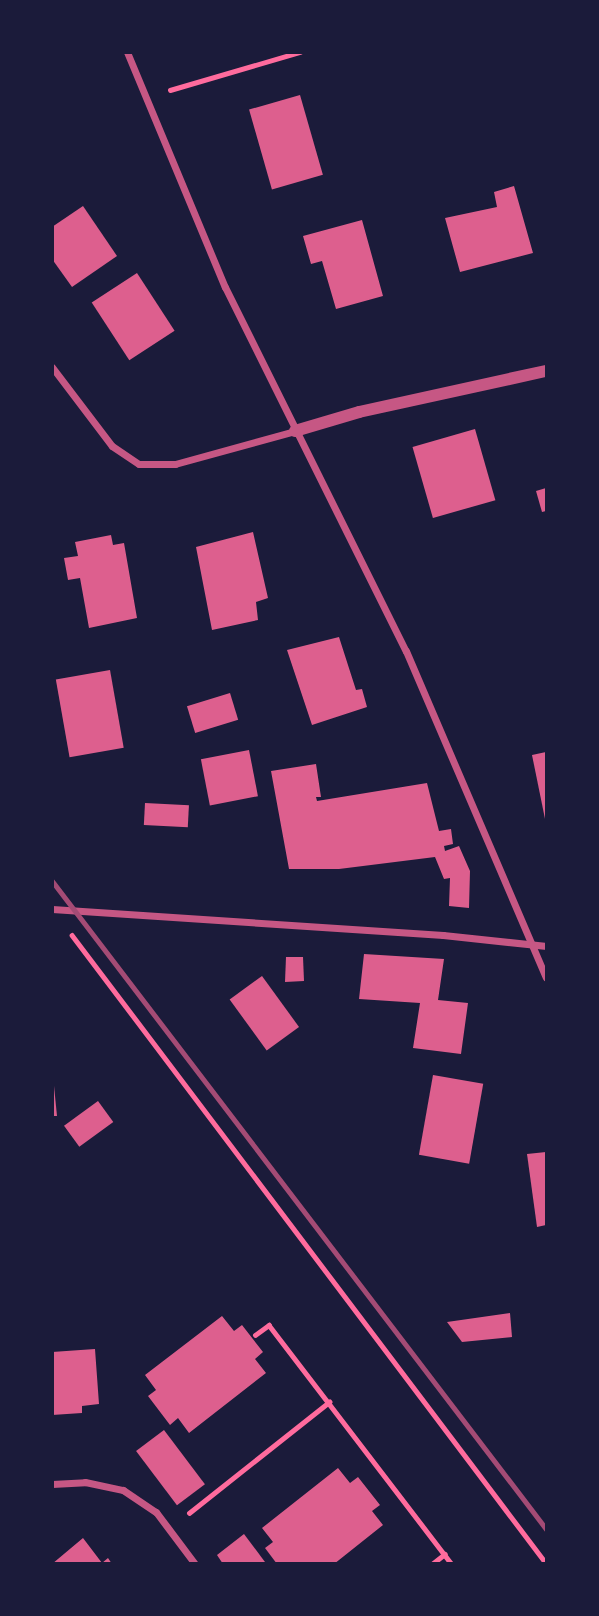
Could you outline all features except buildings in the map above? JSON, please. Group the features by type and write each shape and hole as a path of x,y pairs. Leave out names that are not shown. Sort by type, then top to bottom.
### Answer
{"street":[{"path":"127,52 225,287 406,651 547,977"},
{"path":"52,367 111,446 139,464 175,464 359,412 547,372"},
{"path":"52,909 443,935 547,946"},
{"path":"52,1484 85,1482 123,1490 156,1512 195,1563"}],"path":[{"path":"144,97 300,52"},
{"path":"69,932 547,1563"},
{"path":"255,1335 269,1325 452,1563"},
{"path":"183,1518 329,1402"},
{"path":"432,1563 445,1554"}],"railway":[{"path":"52,881 546,1529"}]}
